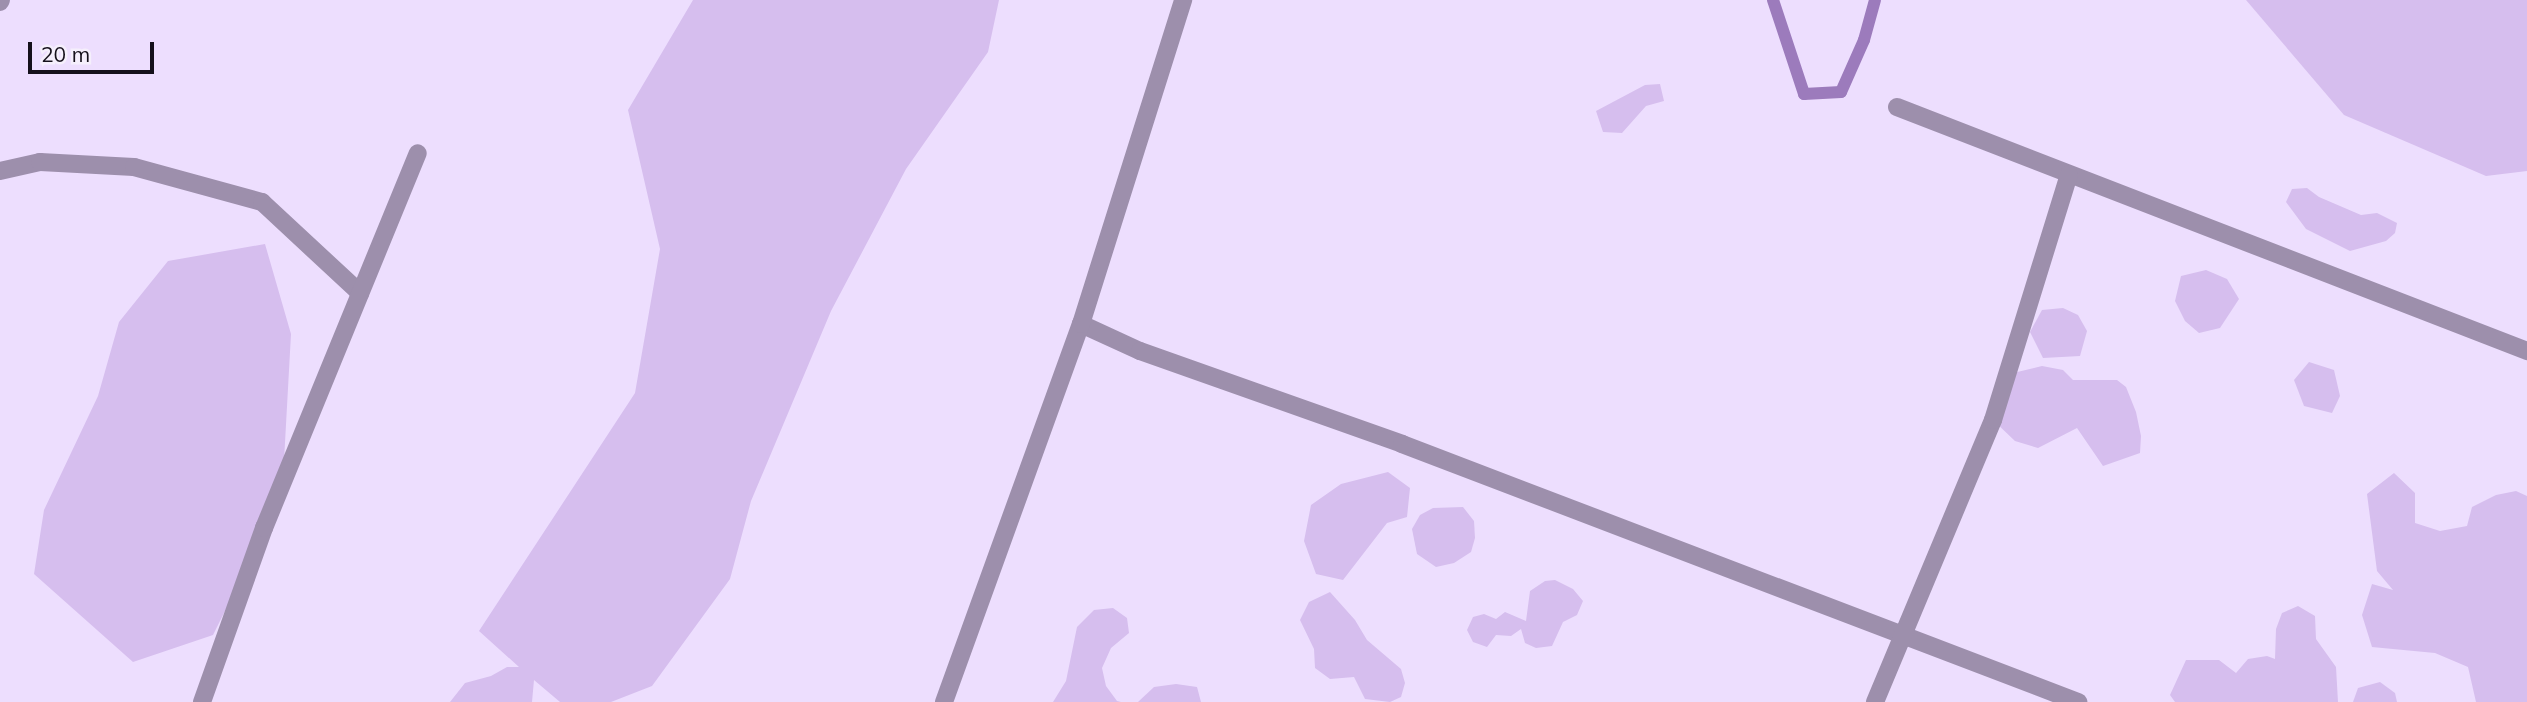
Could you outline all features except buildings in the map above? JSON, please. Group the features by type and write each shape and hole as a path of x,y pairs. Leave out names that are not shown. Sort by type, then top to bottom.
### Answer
{"street":[{"path":"944,702 1081,324 1183,0"},
{"path":"1897,107 2527,351"},
{"path":"202,702 264,528 418,153"},
{"path":"0,171 40,162 134,167 262,202 360,293"},
{"path":"1875,702 1993,420 2069,174"},
{"path":"1081,324 1140,351 1402,444 2078,702"}],"shaded area":[{"path":"693,0 999,0 988,52 906,169 831,311 751,501 730,579 652,686 611,702 560,702 534,680 532,702 450,702 465,683 491,676 507,667 519,667 479,631 635,393 660,249 628,110"},
{"path":"2246,0 2527,0 2527,171 2486,176 2344,115"},
{"path":"1660,84 1664,101 1646,106 1622,133 1603,132 1596,111 1645,85"},
{"path":"2307,188 2319,197 2361,215 2377,213 2397,223 2395,233 2386,241 2350,251 2306,229 2286,202 2292,189"},
{"path":"265,244 291,334 282,497 213,635 133,662 34,574 44,510 98,396 119,322 168,261"},
{"path":"2206,270 2227,279 2239,299 2220,328 2199,333 2185,321 2175,301 2181,276"},
{"path":"2063,308 2078,315 2087,331 2080,356 2043,358 2030,332 2042,310"},
{"path":"2309,362 2334,370 2340,396 2332,413 2304,406 2294,380"},
{"path":"2042,366 2063,370 2073,380 2117,380 2126,387 2136,412 2141,436 2140,453 2103,466 2077,428 2038,448 2015,441 1993,420 2009,374"},
{"path":"1388,472 1410,488 1407,517 1387,523 1343,580 1316,574 1304,541 1311,505 1341,484"},
{"path":"2394,473 2415,493 2415,523 2440,531 2467,526 2472,507 2496,495 2516,491 2527,496 2527,702 2476,702 2468,667 2435,653 2372,647 2362,615 2372,584 2393,590 2377,571 2367,494"},
{"path":"1463,507 1474,521 1475,538 1471,552 1454,563 1436,567 1417,554 1412,529 1420,515 1433,508"},
{"path":"1555,580 1573,589 1583,601 1577,615 1563,622 1552,646 1536,648 1525,643 1521,629 1511,636 1496,635 1487,647 1473,642 1467,630 1473,617 1484,614 1496,619 1505,612 1526,621 1530,591 1545,581"},
{"path":"1330,592 1355,620 1367,640 1401,669 1405,683 1401,697 1390,702 1365,699 1354,677 1330,679 1315,668 1314,649 1300,620 1309,602"},
{"path":"2298,606 2315,616 2316,639 2336,667 2338,702 2175,702 2170,695 2186,660 2219,660 2236,673 2248,659 2267,656 2275,659 2276,629 2282,613"},
{"path":"1113,608 1127,618 1129,633 1111,648 1102,668 1106,686 1117,701 1121,702 1053,702 1066,681 1077,627 1094,610"},
{"path":"2380,682 2395,693 2397,702 2353,702 2358,688"},
{"path":"1176,684 1197,687 1201,702 1138,702 1154,687"}],"waterway":[{"path":"1773,0 1804,94 1841,92 1864,40 1875,0"}]}
